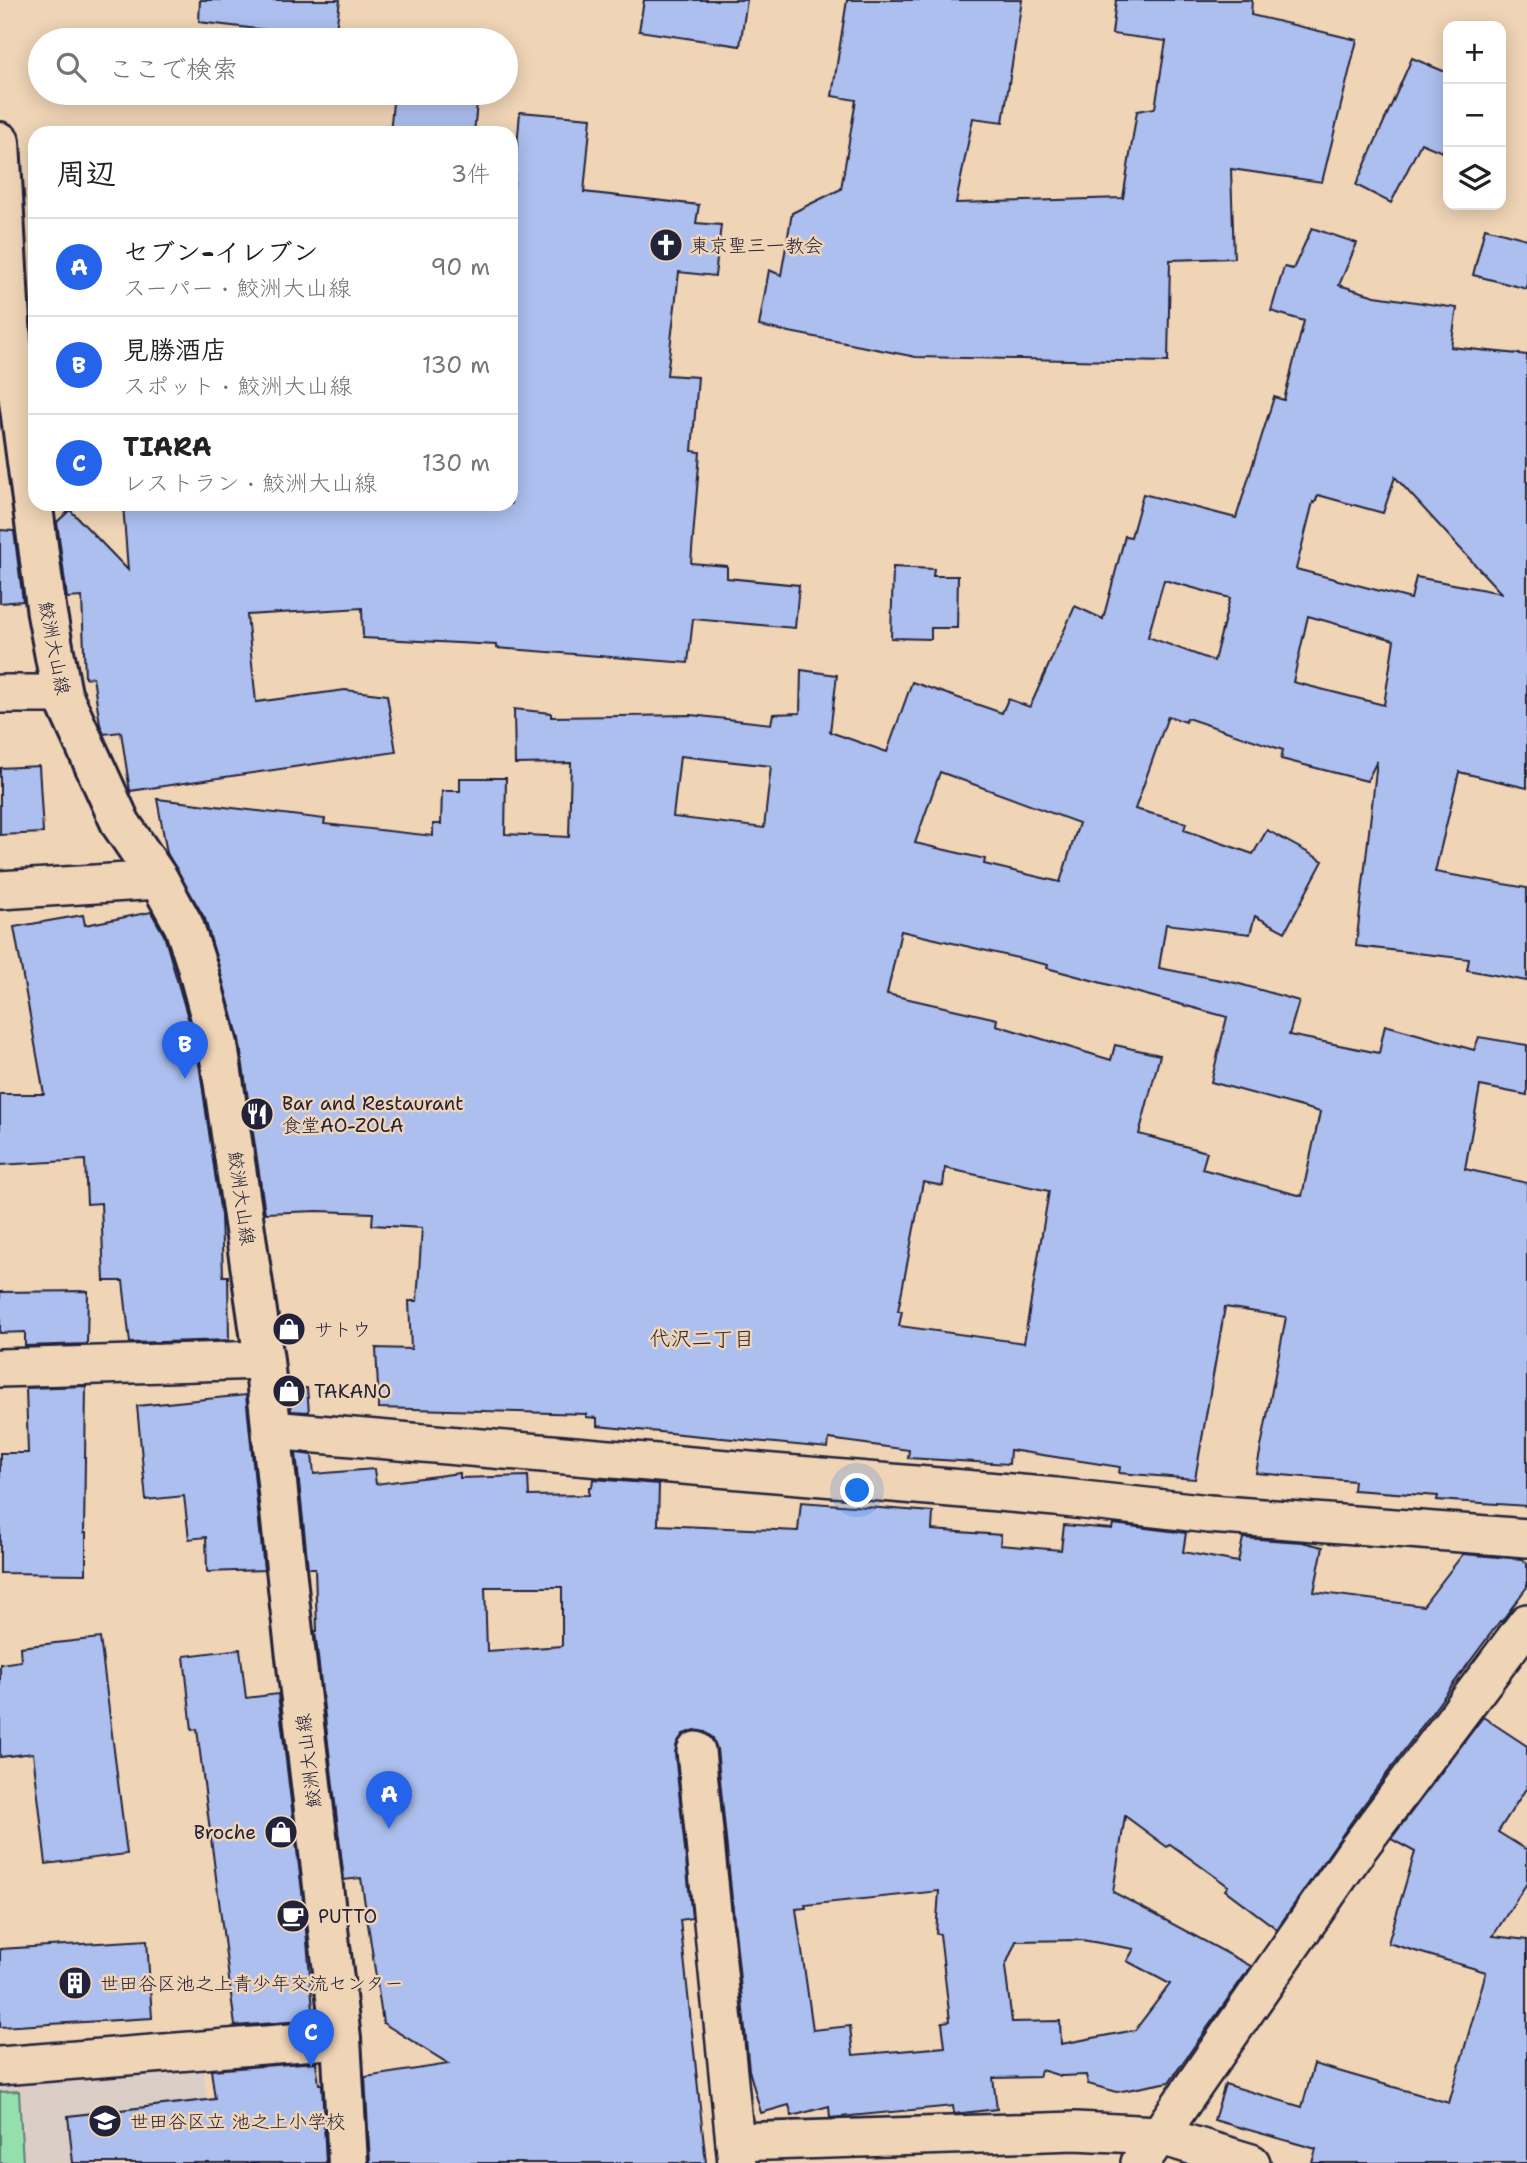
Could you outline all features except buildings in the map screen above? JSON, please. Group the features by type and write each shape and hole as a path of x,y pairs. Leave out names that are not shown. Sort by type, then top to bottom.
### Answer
{"main road":[{"name":"鮫洲大山線","path":"0,142 6,340 28,487"},
{"name":"鮫洲大山線","path":"32,511 62,694 121,824 159,880 184,926 217,1038 264,1360 341,2039 348,2163"}],"street":[{"path":"0,694 62,694"},
{"path":"0,890 159,880"},
{"path":"0,1368 264,1360"},
{"path":"271,1430 1056,1497 1209,1514 1527,1538"},
{"path":"1149,2149 1357,1850 1527,1623"},
{"path":"696,1751 736,2152 1076,2131 1149,2149 1251,2163"},
{"path":"0,2066 341,2039"}],"shaded area":[{"name":"世田谷区立 池之上小学校","path":"203,2066 214,2163 0,2163 0,2079"}],"green space":[{"path":"19,2091 23,2163 0,2163 0,2092"}],"place":[{"name":"東京聖三一教会","path":"666,245"},
{"name":"見勝酒店","path":"185,1079"},
{"name":"Bar and Restaurant 食堂AO-ZOLA","path":"257,1114"},
{"name":"サトウ","path":"289,1329"},
{"name":"TAKANO","path":"289,1391"},
{"name":"セブン-イレブン","path":"389,1829"},
{"name":"Broche","path":"281,1832"},
{"name":"PUTTO","path":"293,1916"},
{"name":"世田谷区池之上青少年交流センター","path":"75,1983"},
{"name":"TIARA","path":"311,2067"},
{"name":"世田谷区立 池之上小学校","path":"105,2121"}],"district":[{"name":"代沢二丁目","path":"702,1339"}]}
